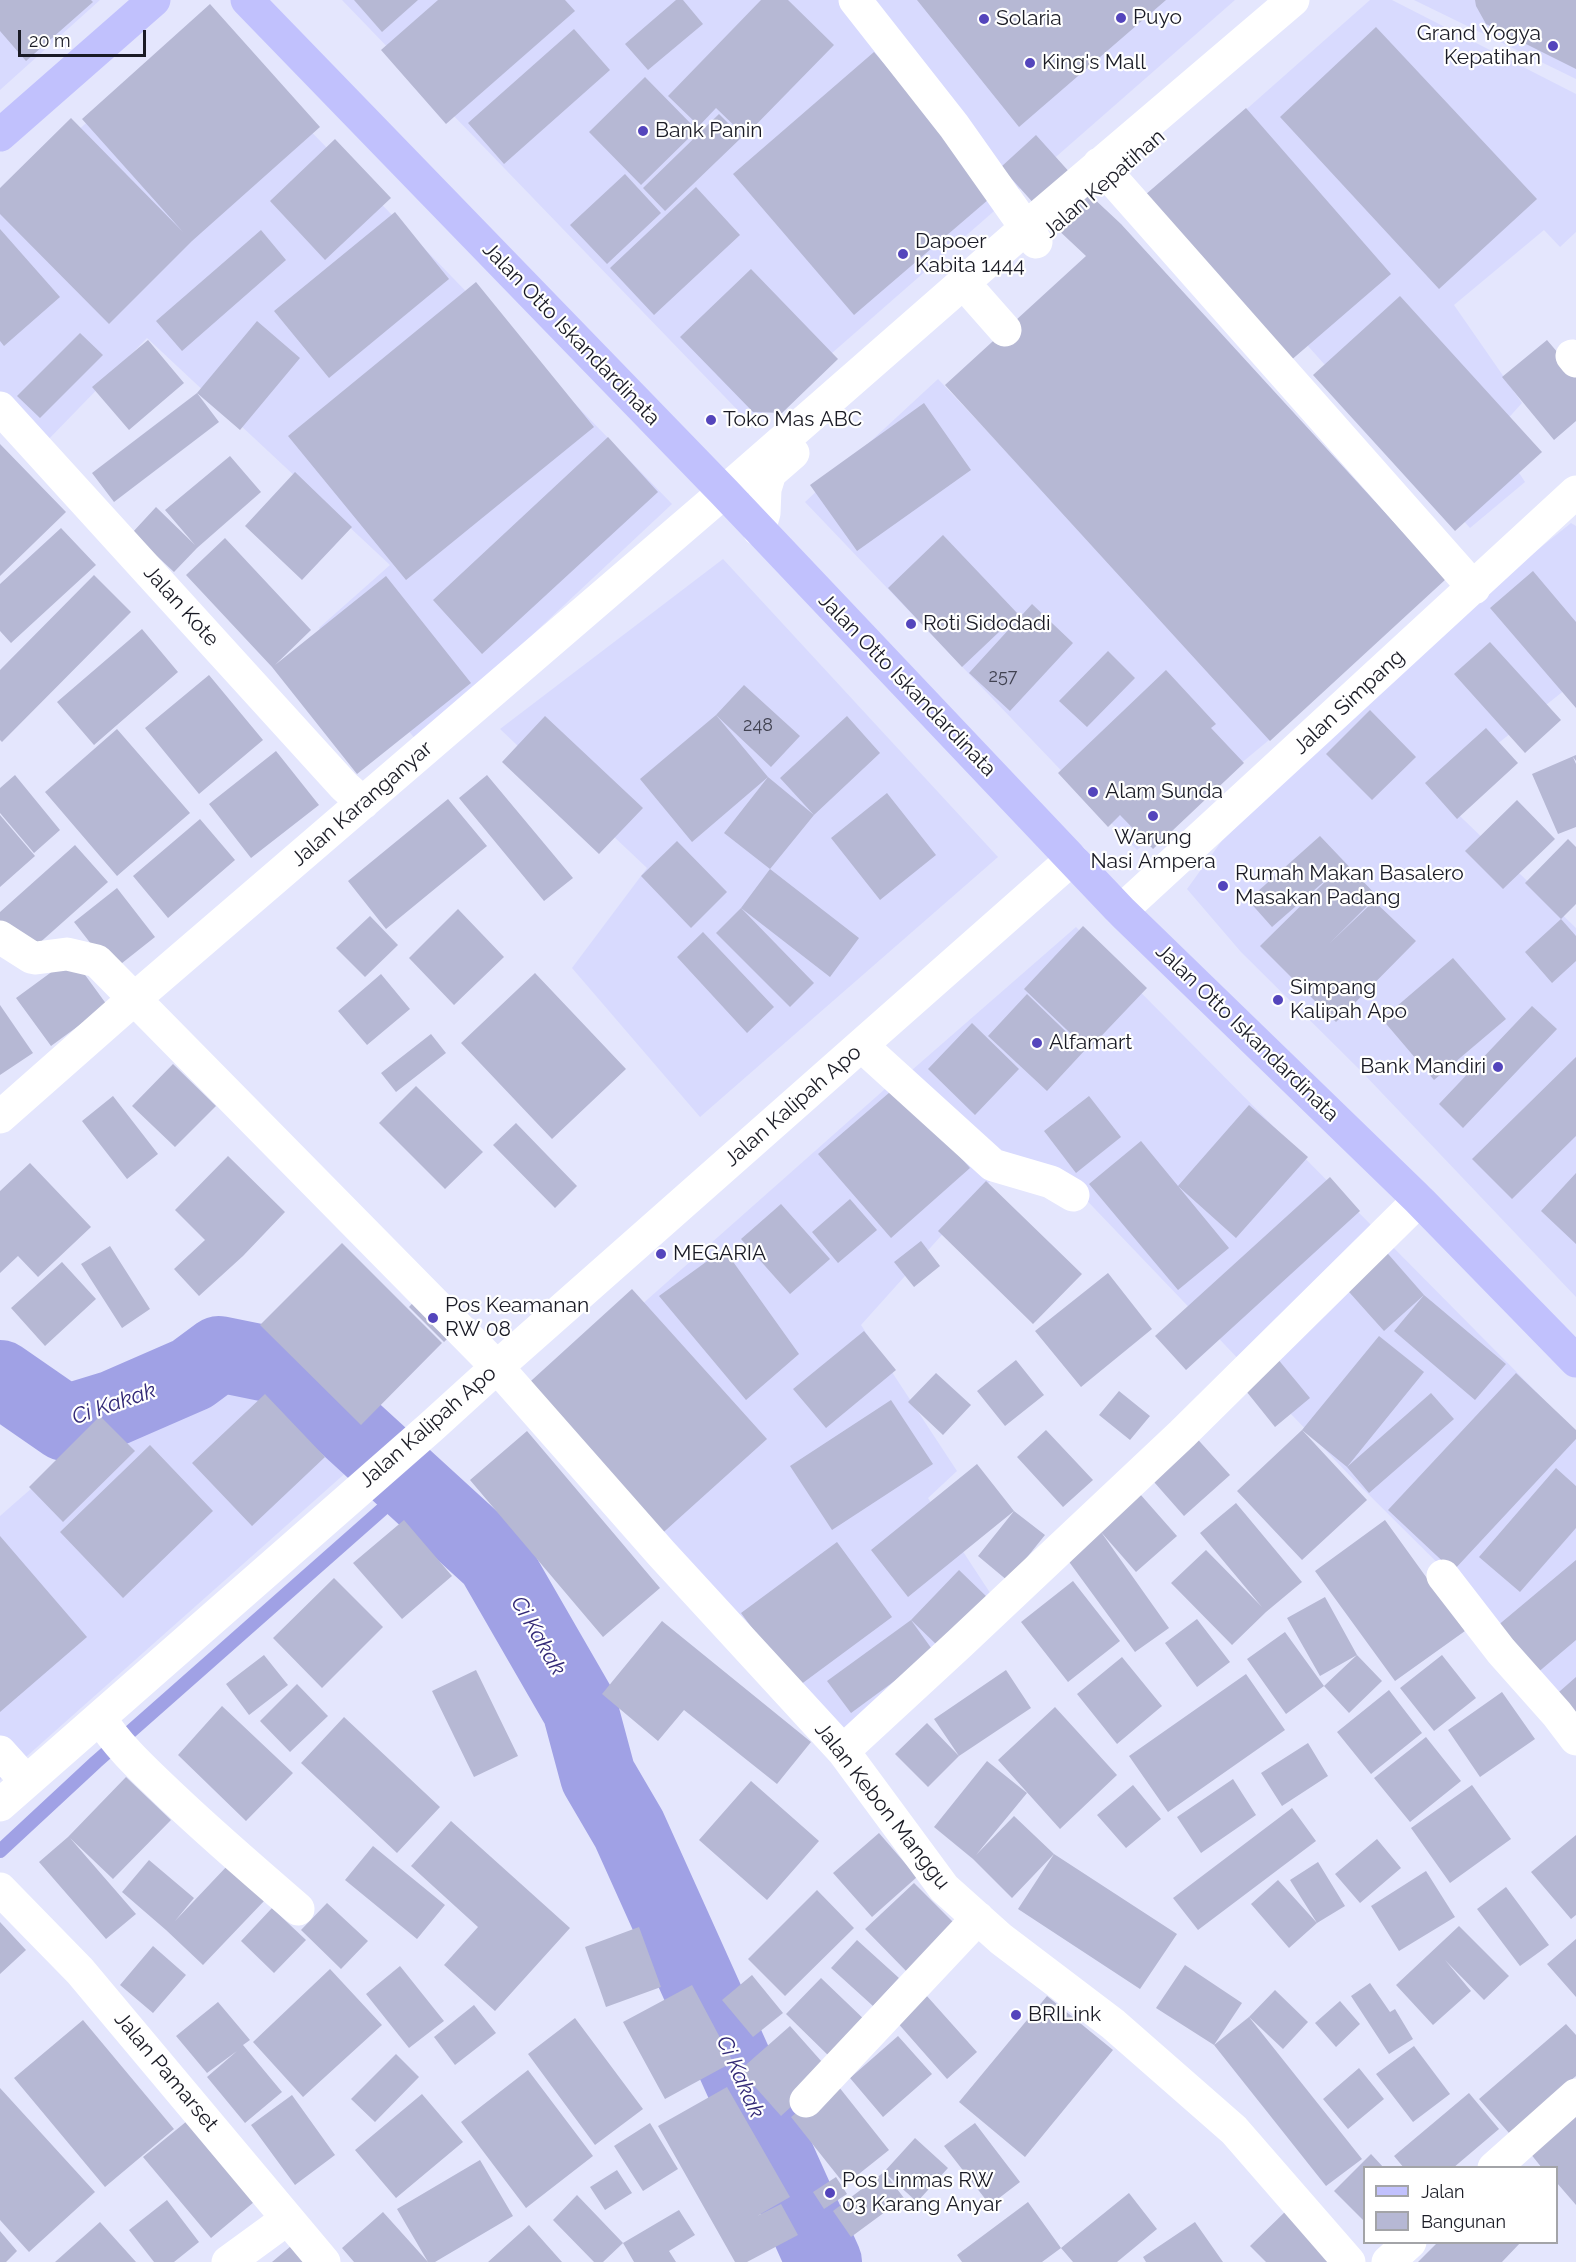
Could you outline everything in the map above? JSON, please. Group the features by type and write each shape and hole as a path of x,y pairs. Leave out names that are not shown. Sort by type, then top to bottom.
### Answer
{"main road":[{"path":"0,135 154,0"},
{"name":"Jalan Otto Iskandardinata","path":"247,0 724,492 1121,911 1419,1200 1576,1361"}],"street":[{"path":"855,0 954,126 1031,236"},
{"name":"Jalan Kepatihan","path":"724,492 1031,236 1293,0"},
{"name":"Jalan Kepatihan","path":"1105,170 1320,0"},
{"path":"1105,170 1474,588"},
{"name":"Jalan Kepatihan","path":"759,530 765,513 765,489 770,473 975,296 1031,236"},
{"path":"975,296 1005,330"},
{"name":"Jalan Kote","path":"0,408 344,786 363,803"},
{"name":"Jalan Karanganyar","path":"0,1117 724,492"},
{"name":"Jalan Simpang","path":"1121,911 1574,498"},
{"name":"Jalan Kalipah Apo","path":"0,1805 26,1781 106,1727 354,1492 431,1427 496,1367 1072,860"},
{"name":"Jalan Kebon Manggu","path":"0,937 31,957 68,954 97,961 496,1367 661,1553 843,1751 944,1888 1001,1939 1113,2024 1234,2130 1349,2262"},
{"path":"862,1046 993,1165 1051,1182 1073,1195"},
{"path":"843,1751 1182,1434 1419,1200"},
{"path":"1443,1576 1501,1651 1576,1739"},
{"path":"106,1727 137,1764 227,1849 298,1909"},
{"path":"0,1752 26,1781"},
{"name":"Jalan Pamarset","path":"0,1889 80,1971 324,2262"},
{"path":"806,2101 978,1918"},
{"path":"1496,2166 1576,2095"},
{"path":"228,2262 287,2218"},
{"path":"1388,2262 1408,2244"}],"shaded area":[{"path":"0,0 100,0 0,90"},
{"path":"342,0 1235,0 751,424"},
{"path":"1370,0 1392,0 1576,94 1576,232 1560,247 1544,230 1454,305 1522,403 1494,434 1525,482 1470,528 1163,183"},
{"name":"Grand Yogya Kepatihan","path":"1414,0 1576,0 1576,79"},
{"path":"203,20 672,504 418,742 319,628 390,565 147,338 44,444 0,395 0,199"},
{"path":"938,379 1275,735 1137,850 805,502"},
{"path":"1571,523 1576,526 1576,681 1436,793 1576,928 1576,1297 1361,1071 1241,952 1187,889 1221,842 1287,775 1510,572"},
{"path":"723,559 998,857 700,1117 572,968 647,868 500,729"},
{"path":"1076,927 1576,1432 1576,1741 1493,1618 1355,1481 1073,1186 1019,1176 912,1070"},
{"path":"894,1081 993,1178 861,1325 957,1471 928,1498 998,1605 849,1750 534,1400"},
{"path":"189,1374 247,1374 350,1469 0,1780 0,1516 97,1431"}],"building":[{"path":"0,0 91,0 93,2 26,61 0,31"},
{"path":"354,0 418,0 382,32"},
{"path":"438,0 565,0 575,11 446,124 381,50"},
{"path":"676,0 683,0 703,24 648,70 625,44"},
{"path":"761,0 788,0 834,45 745,136 716,108 699,126 668,96"},
{"name":"King's Mall","path":"917,0 1166,0 1019,127"},
{"name":"Grand Yogya Kepatihan","path":"1475,0 1576,0 1576,69 1486,24"},
{"path":"210,4 320,127 192,241 109,324 0,214 0,188 71,118 183,232 82,119"},
{"path":"1376,27 1537,199 1439,289 1280,117"},
{"path":"574,29 610,70 504,164 468,123"},
{"path":"874,52 996,193 854,315 733,174"},
{"name":"Bank Panin","path":"645,77 697,130 641,185 589,132"},
{"path":"1246,108 1391,274 1289,362 1145,195"},
{"path":"719,114 742,137 665,211 643,188"},
{"path":"1036,135 1090,195 1121,224 1446,579 1270,741 945,385 1086,256 1054,226 1001,167"},
{"path":"335,139 391,198 325,260 270,201"},
{"path":"625,174 661,213 607,264 570,225"},
{"path":"696,187 740,235 654,315 610,268"},
{"path":"395,212 449,279 329,378 274,311"},
{"path":"0,229 60,297 4,346 0,341"},
{"path":"261,230 286,260 182,351 156,321"},
{"path":"751,269 838,359 782,413 753,412 680,337"},
{"path":"476,282 594,427 406,580 288,436"},
{"path":"1400,296 1542,452 1455,531 1313,375"},
{"path":"257,321 300,358 240,430 197,393"},
{"path":"80,333 103,355 40,418 17,396"},
{"path":"148,340 184,383 129,430 92,387"},
{"path":"1547,340 1576,374 1576,421 1554,440 1502,377"},
{"path":"197,393 219,422 114,502 92,473"},
{"path":"924,403 971,470 857,551 810,485"},
{"path":"608,437 658,492 482,654 433,600"},
{"path":"0,444 66,512 0,576"},
{"path":"230,456 261,492 197,548 174,572 132,533 156,507 195,545 165,510"},
{"path":"295,472 352,527 302,580 245,526"},
{"path":"61,528 96,565 11,643 0,631 0,584"},
{"path":"943,535 1018,614 962,667 888,588"},
{"path":"225,538 311,630 275,665 386,576 471,683 357,774 272,667 186,575"},
{"path":"1533,571 1576,622 1576,708 1490,608"},
{"path":"94,575 131,612 2,742 0,740 0,670"},
{"path":"1032,604 1073,643 1010,711 969,673"},
{"path":"142,629 178,672 94,745 57,702"},
{"path":"1490,642 1561,720 1525,753 1454,674"},
{"path":"1108,651 1135,678 1087,727 1059,701"},
{"path":"1166,670 1216,724 1211,728 1244,763 1153,849 1120,815 1108,827 1058,773"},
{"path":"209,675 263,740 199,794 145,728"},
{"path":"744,685 800,736 771,767 716,715"},
{"path":"1370,710 1416,757 1372,800 1326,754"},
{"path":"716,715 768,777 692,842 640,779"},
{"path":"545,716 643,808 599,854 502,762"},
{"path":"847,716 880,753 814,815 780,778"},
{"path":"1486,728 1518,763 1457,819 1425,783"},
{"path":"117,729 190,813 117,876 45,792"},
{"path":"276,751 319,805 251,858 209,804"},
{"path":"1576,755 1576,761 1573,757 1576,764 1576,827 1558,834 1532,774"},
{"path":"15,775 60,830 34,853 0,813 0,788"},
{"path":"487,775 573,878 544,901 459,798"},
{"path":"768,777 814,815 770,869 724,833"},
{"path":"887,793 936,855 880,900 831,838"},
{"path":"448,799 487,846 386,929 348,881"},
{"path":"1517,800 1555,839 1503,889 1465,851"},
{"path":"0,815 35,856 0,887"},
{"path":"200,819 235,860 168,918 133,876"},
{"path":"1320,836 1377,896 1330,943 1374,901 1416,941 1336,1022 1260,946 1336,871 1272,927 1248,900"},
{"path":"1568,839 1576,847 1576,904 1561,919 1525,883"},
{"path":"677,841 727,892 691,928 641,876"},
{"path":"75,845 108,882 27,954 0,923 0,912"},
{"path":"770,869 859,938 830,977 741,908"},
{"path":"117,888 155,937 112,971 74,922"},
{"path":"741,908 814,983 790,1007 716,933"},
{"path":"458,909 504,957 454,1005 409,958"},
{"path":"370,916 398,945 365,977 336,948"},
{"path":"1561,919 1576,936 1576,961 1552,983 1525,952"},
{"path":"1083,926 1147,988 1088,1050 1024,989"},
{"path":"703,932 774,1007 747,1033 677,957"},
{"path":"72,957 107,1005 51,1046 16,998"},
{"path":"1453,958 1506,1019 1434,1080 1382,1019"},
{"path":"535,973 626,1069 552,1139 461,1043"},
{"path":"381,974 410,1009 367,1045 338,1011"},
{"name":"Alfamart","path":"1027,994 1085,1050 1047,1091 988,1036"},
{"path":"0,1005 33,1053 0,1075"},
{"name":"Bank Mandiri","path":"1532,1006 1557,1029 1463,1128 1439,1104"},
{"path":"972,1023 1019,1069 975,1115 928,1069"},
{"path":"431,1034 446,1053 396,1092 381,1073"},
{"path":"1576,1057 1576,1136 1512,1199 1472,1159"},
{"path":"173,1064 216,1106 175,1147 132,1106"},
{"path":"416,1086 483,1152 445,1189 379,1123"},
{"path":"897,1086 970,1168 891,1238 818,1154"},
{"path":"113,1096 158,1154 127,1179 82,1121"},
{"path":"1089,1096 1121,1137 1076,1173 1044,1131"},
{"path":"1249,1105 1308,1157 1236,1238 1178,1186"},
{"path":"516,1123 577,1186 555,1208 493,1145"},
{"path":"1141,1141 1229,1248 1178,1290 1089,1184"},
{"path":"228,1156 285,1212 243,1256 199,1296 174,1269 205,1240 175,1210"},
{"path":"30,1163 91,1227 38,1277 18,1256 0,1273 0,1191"},
{"path":"1576,1173 1576,1244 1541,1211"},
{"path":"1330,1177 1360,1211 1186,1370 1155,1336"},
{"path":"986,1181 1082,1274 1033,1324 938,1231"},
{"path":"850,1199 877,1230 838,1263 812,1232"},
{"path":"781,1204 830,1259 790,1294 741,1239"},
{"path":"921,1241 940,1266 914,1287 894,1262"},
{"path":"342,1243 442,1343 361,1425 260,1325"},
{"path":"110,1246 150,1309 122,1328 81,1264"},
{"path":"1382,1247 1424,1295 1384,1331 1341,1283"},
{"path":"724,1249 799,1354 746,1400 659,1296"},
{"path":"62,1262 96,1299 45,1346 11,1308"},
{"path":"1108,1273 1152,1329 1081,1387 1035,1331"},
{"path":"632,1289 767,1439 656,1539 521,1390"},
{"name":"Pos Keamanan RW 08","path":"421,1294 456,1330 444,1342 409,1307"},
{"path":"1424,1295 1506,1364 1475,1400 1394,1331"},
{"path":"864,1331 896,1370 826,1428 793,1389"},
{"path":"1379,1336 1424,1372 1347,1467 1302,1430"},
{"path":"1272,1352 1310,1398 1275,1427 1238,1381"},
{"path":"1016,1360 1044,1395 1005,1426 977,1391"},
{"path":"936,1373 971,1405 943,1435 908,1402"},
{"path":"1516,1373 1576,1430 1576,1439 1453,1571 1388,1510"},
{"path":"1119,1391 1150,1416 1130,1440 1099,1415"},
{"path":"1431,1393 1454,1419 1369,1493 1347,1467"},
{"path":"265,1394 325,1457 252,1526 192,1463"},
{"path":"891,1400 933,1464 832,1530 790,1466"},
{"path":"100,1416 135,1451 63,1522 29,1487"},
{"path":"1046,1430 1093,1480 1063,1507 1017,1457"},
{"path":"1302,1430 1367,1500 1302,1560 1237,1491"},
{"path":"527,1431 660,1588 603,1637 470,1480"},
{"path":"1192,1433 1230,1475 1184,1516 1147,1474"},
{"path":"150,1445 213,1511 123,1598 60,1532"},
{"path":"977,1464 1014,1511 908,1597 871,1550"},
{"path":"1556,1468 1576,1486 1576,1528 1520,1592 1479,1557"},
{"path":"1140,1494 1177,1536 1136,1572 1101,1532 1169,1628 1135,1652 1067,1559"},
{"path":"1236,1503 1302,1582 1232,1645 1171,1583 1206,1550 1262,1607 1200,1533"},
{"path":"1014,1511 1045,1535 1008,1581 978,1556"},
{"path":"404,1520 452,1576 402,1619 353,1563"},
{"path":"1385,1520 1465,1631 1395,1681 1315,1571"},
{"path":"0,1536 87,1637 0,1712"},
{"path":"837,1542 892,1617 796,1688 741,1613"},
{"path":"1576,1560 1576,1640 1536,1674 1496,1627"},
{"path":"959,1570 987,1597 939,1647 911,1620"},
{"path":"334,1578 383,1627 322,1688 273,1638"},
{"path":"1073,1581 1120,1641 1068,1682 1021,1622"},
{"path":"1325,1597 1357,1655 1320,1676 1287,1618"},
{"path":"1197,1619 1230,1662 1197,1687 1165,1643"},
{"path":"911,1620 934,1652 851,1713 827,1681"},
{"path":"662,1621 811,1742 777,1784 684,1710 658,1741 602,1694"},
{"path":"1285,1632 1324,1686 1286,1714 1247,1659"},
{"path":"264,1655 288,1685 249,1715 226,1684"},
{"path":"1357,1655 1382,1681 1349,1713 1324,1686"},
{"path":"1442,1655 1476,1698 1434,1731 1400,1688"},
{"path":"1122,1657 1162,1706 1117,1744 1077,1694"},
{"path":"476,1670 518,1756 474,1777 432,1691"},
{"path":"1006,1670 1031,1708 959,1756 934,1719"},
{"path":"1246,1674 1285,1730 1168,1812 1129,1756"},
{"path":"1576,1677 1576,1727 1551,1699"},
{"path":"297,1684 328,1716 290,1752 260,1721"},
{"path":"1389,1690 1422,1733 1371,1774 1337,1732"},
{"path":"1502,1692 1535,1739 1480,1777 1448,1730"},
{"path":"222,1706 293,1773 246,1821 178,1755"},
{"path":"1055,1707 1117,1775 1060,1829 998,1760"},
{"path":"344,1717 440,1807 397,1853 301,1763"},
{"path":"927,1723 959,1756 928,1787 895,1754"},
{"path":"1426,1737 1461,1781 1410,1822 1374,1778"},
{"path":"1308,1743 1328,1776 1282,1806 1261,1773"},
{"path":"987,1761 1027,1793 976,1855 1014,1816 1054,1854 1012,1898 973,1859 934,1827"},
{"path":"126,1777 171,1820 113,1879 70,1838 136,1914 106,1939 39,1862 68,1837"},
{"path":"1233,1779 1256,1815 1201,1853 1177,1817"},
{"path":"751,1781 819,1841 767,1900 699,1840"},
{"path":"1133,1785 1161,1819 1126,1848 1097,1815"},
{"path":"1472,1785 1511,1839 1450,1883 1411,1828"},
{"path":"1292,1808 1316,1841 1198,1930 1173,1898"},
{"path":"451,1821 570,1928 495,2011 444,1965 478,1927 411,1866"},
{"path":"879,1833 917,1877 872,1917 833,1873"},
{"path":"1576,1835 1576,1915 1571,1919 1531,1872"},
{"path":"1377,1839 1401,1868 1360,1903 1335,1874"},
{"path":"373,1846 445,1905 417,1939 345,1880"},
{"path":"1054,1854 1177,1934 1140,1989 1018,1909"},
{"path":"149,1860 194,1898 175,1921 228,1865 265,1900 203,1965 122,1892"},
{"path":"1318,1862 1345,1906 1317,1923 1290,1880"},
{"path":"1426,1871 1455,1917 1399,1951 1371,1906"},
{"path":"1278,1880 1317,1923 1289,1948 1251,1904"},
{"path":"914,1883 956,1925 909,1974 865,1929"},
{"path":"1506,1887 1549,1945 1520,1966 1477,1909"},
{"path":"817,1890 854,1928 785,1996 748,1959"},
{"path":"327,1903 368,1941 341,1969 301,1930"},
{"path":"272,1908 306,1940 274,1973 241,1941"},
{"path":"0,1922 26,1950 0,1974"},
{"path":"1459,1926 1509,1976 1484,2000 1445,1960 1471,1991 1433,2025 1396,1985"},
{"path":"639,1927 661,1987 606,2007 585,1947"},
{"path":"1576,1939 1576,1997 1547,1964"},
{"path":"857,1940 899,1978 873,2006 831,1968"},
{"path":"153,1946 186,1975 153,2013 120,1985"},
{"path":"1185,1965 1242,2003 1214,2045 1156,2008"},
{"path":"400,1966 444,2021 409,2048 366,1994"},
{"path":"330,1969 382,2025 303,2097 253,2042"},
{"path":"752,1975 783,2013 753,2037 722,2000"},
{"path":"821,1978 869,2024 834,2061 786,2014"},
{"path":"1370,1983 1390,2012 1395,2009 1413,2039 1389,2054 1351,1996"},
{"path":"692,1985 733,2062 665,2099 623,2022"},
{"path":"1275,1990 1308,2022 1283,2049 1249,2017"},
{"path":"926,1995 977,2052 947,2079 896,2021"},
{"path":"1047,1996 1113,2050 1025,2157 959,2102"},
{"path":"1340,2001 1360,2024 1336,2047 1315,2023"},
{"path":"218,2002 250,2040 243,2045 282,2092 245,2123 207,2077 237,2051 207,2073 176,2036"},
{"path":"474,2005 496,2033 455,2065 434,2037"},
{"path":"1249,2017 1362,2159 1326,2186 1214,2045"},
{"path":"575,2018 643,2109 595,2145 528,2054"},
{"path":"83,2020 174,2129 105,2187 14,2078"},
{"path":"1566,2024 1576,2035 1576,2076 1509,2133 1479,2099"},
{"path":"790,2026 830,2071 781,2116 740,2070"},
{"path":"898,2036 932,2074 883,2117 850,2078"},
{"path":"1414,2046 1450,2094 1413,2122 1376,2074"},
{"path":"396,2054 419,2077 375,2122 351,2099"},
{"path":"1359,2068 1384,2099 1348,2129 1323,2099"},
{"path":"528,2070 593,2156 526,2208 461,2122"},
{"path":"835,2082 889,2150 845,2185 791,2117"},
{"path":"727,2087 790,2197 757,2216 781,2204 798,2235 747,2262 735,2262 658,2126"},
{"path":"0,2088 95,2192 29,2252 0,2220"},
{"path":"1469,2093 1499,2129 1455,2166 1402,2166 1394,2156"},
{"path":"422,2094 463,2142 396,2198 355,2150"},
{"path":"292,2095 335,2155 295,2185 251,2125"},
{"path":"1576,2112 1576,2205 1558,2184 1558,2166 1540,2166 1530,2153"},
{"path":"187,2121 254,2202 211,2238 143,2157"},
{"path":"650,2123 678,2169 643,2191 614,2146"},
{"path":"975,2123 1020,2182 990,2205 944,2146"},
{"path":"915,2138 948,2168 917,2202 884,2172"},
{"path":"1371,2154 1382,2166 1363,2166 1363,2220 1334,2191"},
{"path":"480,2160 513,2216 435,2262 428,2262 397,2209"},
{"path":"617,2170 632,2193 605,2210 590,2187"},
{"path":"884,2172 904,2198 851,2237 833,2211"},
{"name":"Pos Linmas RW 03 Karang Anyar","path":"836,2177 847,2194 824,2209 813,2192"},
{"path":"1129,2193 1157,2229 1117,2262 1073,2262 1061,2248"},
{"path":"577,2195 623,2243 603,2262 594,2262 553,2220"},
{"path":"167,2200 199,2242 174,2262 154,2262 129,2230"},
{"path":"1028,2202 1061,2248 1042,2262 962,2262 957,2255"},
{"path":"1290,2207 1342,2262 1266,2262 1250,2246"},
{"path":"679,2210 695,2235 669,2251 676,2262 634,2262 623,2243"},
{"path":"383,2212 428,2262 354,2262 342,2248"},
{"path":"100,2222 136,2262 55,2262"},
{"path":"1195,2222 1223,2262 1146,2262 1143,2257"},
{"path":"529,2225 562,2262 488,2262"},
{"path":"0,2231 17,2251 6,2262 0,2262"},
{"path":"1436,2244 1519,2244 1502,2262 1418,2262"},
{"path":"291,2246 304,2262 272,2262"}],"waterway":[{"name":"Ci Kakak","path":"0,1378 65,1423 114,1408 192,1374 219,1354 283,1367 494,1560 580,1709 598,1776 629,1829 824,2262"},
{"path":"0,1851 96,1762 411,1484"}],"place":[{"name":"Puyo","path":"1121,18"},
{"name":"Solaria","path":"984,19"},
{"name":"Grand Yogya Kepatihan","path":"1553,46"},
{"name":"King's Mall","path":"1030,63"},
{"name":"Bank Panin","path":"643,131"},
{"name":"Dapoer Kabita 1444","path":"903,254"},
{"name":"Toko Mas ABC","path":"711,420"},
{"name":"Roti Sidodadi","path":"911,624"},
{"name":"Alam Sunda","path":"1093,792"},
{"name":"Warung Nasi Ampera","path":"1153,816"},
{"name":"Rumah Makan Basalero Masakan Padang","path":"1223,886"},
{"name":"Simpang Kalipah Apo","path":"1278,1000"},
{"name":"Alfamart","path":"1037,1043"},
{"name":"Bank Mandiri","path":"1498,1067"},
{"name":"MEGARIA","path":"661,1254"},
{"name":"Pos Keamanan RW 08","path":"433,1318"},
{"name":"BRILink","path":"1016,2015"},
{"name":"Pos Linmas RW 03 Karang Anyar","path":"830,2193"}]}
